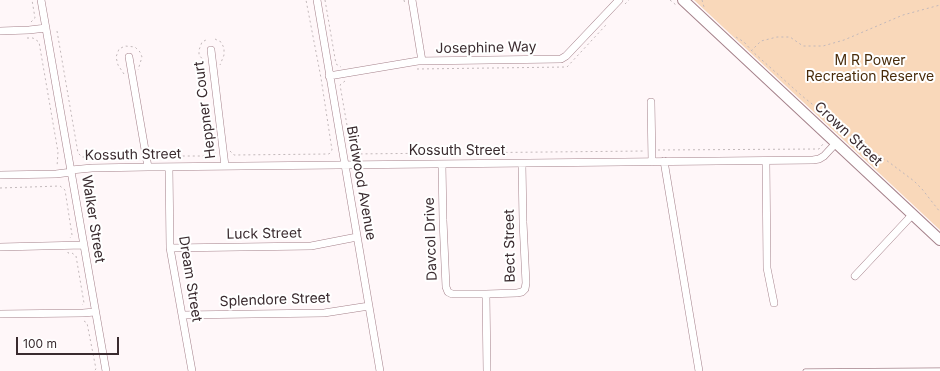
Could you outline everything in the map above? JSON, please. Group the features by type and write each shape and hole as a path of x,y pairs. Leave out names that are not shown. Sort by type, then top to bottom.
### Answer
{"street":[{"name":"Walker Street","path":"41,0 106,371"},
{"name":"Birdwood Avenue","path":"317,0 380,371"},
{"path":"412,0 422,61"},
{"name":"Josephine Way","path":"329,76 422,61 563,59 619,0"},
{"name":"Crown Street","path":"684,0 831,141 940,240"},
{"path":"0,31 31,34 46,28"},
{"name":"Heppner Court","path":"212,50 225,166"},
{"path":"129,58 148,167"},
{"path":"651,102 652,162"},
{"name":"Kossuth Street","path":"0,174 57,174 92,168 766,161 819,159 824,156 831,141"},
{"path":"766,161 766,268 774,302"},
{"path":"664,162 699,371"},
{"name":"Davcol Drive","path":"442,164 443,220 447,290 449,293 454,294 486,294"},
{"name":"Bect Street","path":"486,294 518,293 525,289 522,164"},
{"name":"Dream Street","path":"169,167 170,248 192,371"},
{"path":"855,276 913,214"},
{"name":"Luck Street","path":"170,248 311,246 357,238"},
{"path":"0,247 68,243 84,245"},
{"path":"486,294 487,371"},
{"name":"Splendore Street","path":"182,315 324,313 370,306"},
{"path":"0,314 96,312"}],"lane":[{"path":"805,371 940,370"}],"path":[{"path":"32,0 35,18 30,23 31,34 33,38 39,42 58,152 57,174"},
{"path":"230,152 234,155 329,154 332,150 321,78 306,0"},
{"path":"325,0 336,64 343,67 345,81 340,85 352,154 819,149 831,141 842,130 847,130"},
{"path":"404,0 406,7"},
{"path":"702,0 705,9"},
{"path":"751,51 761,41 777,37 790,37 803,46 823,46 844,40 903,16 940,5"},
{"path":"58,31 78,153 82,157 135,156"},
{"path":"23,38 31,34"},
{"path":"734,35 744,42 751,51 817,108 847,130 864,147 886,160 914,181 940,212"},
{"path":"215,39 220,42 224,48 224,55 220,66"},
{"path":"831,141 842,126"},
{"path":"157,156 213,156"},
{"path":"0,188 60,186 65,190 72,235 68,243 68,253 72,253 76,256 84,302"},
{"path":"78,313 78,320 83,320 88,323 96,369 94,371"}],"green space":[{"name":"M R Power Recreation Reserve","path":"694,0 940,0 940,230"}]}
